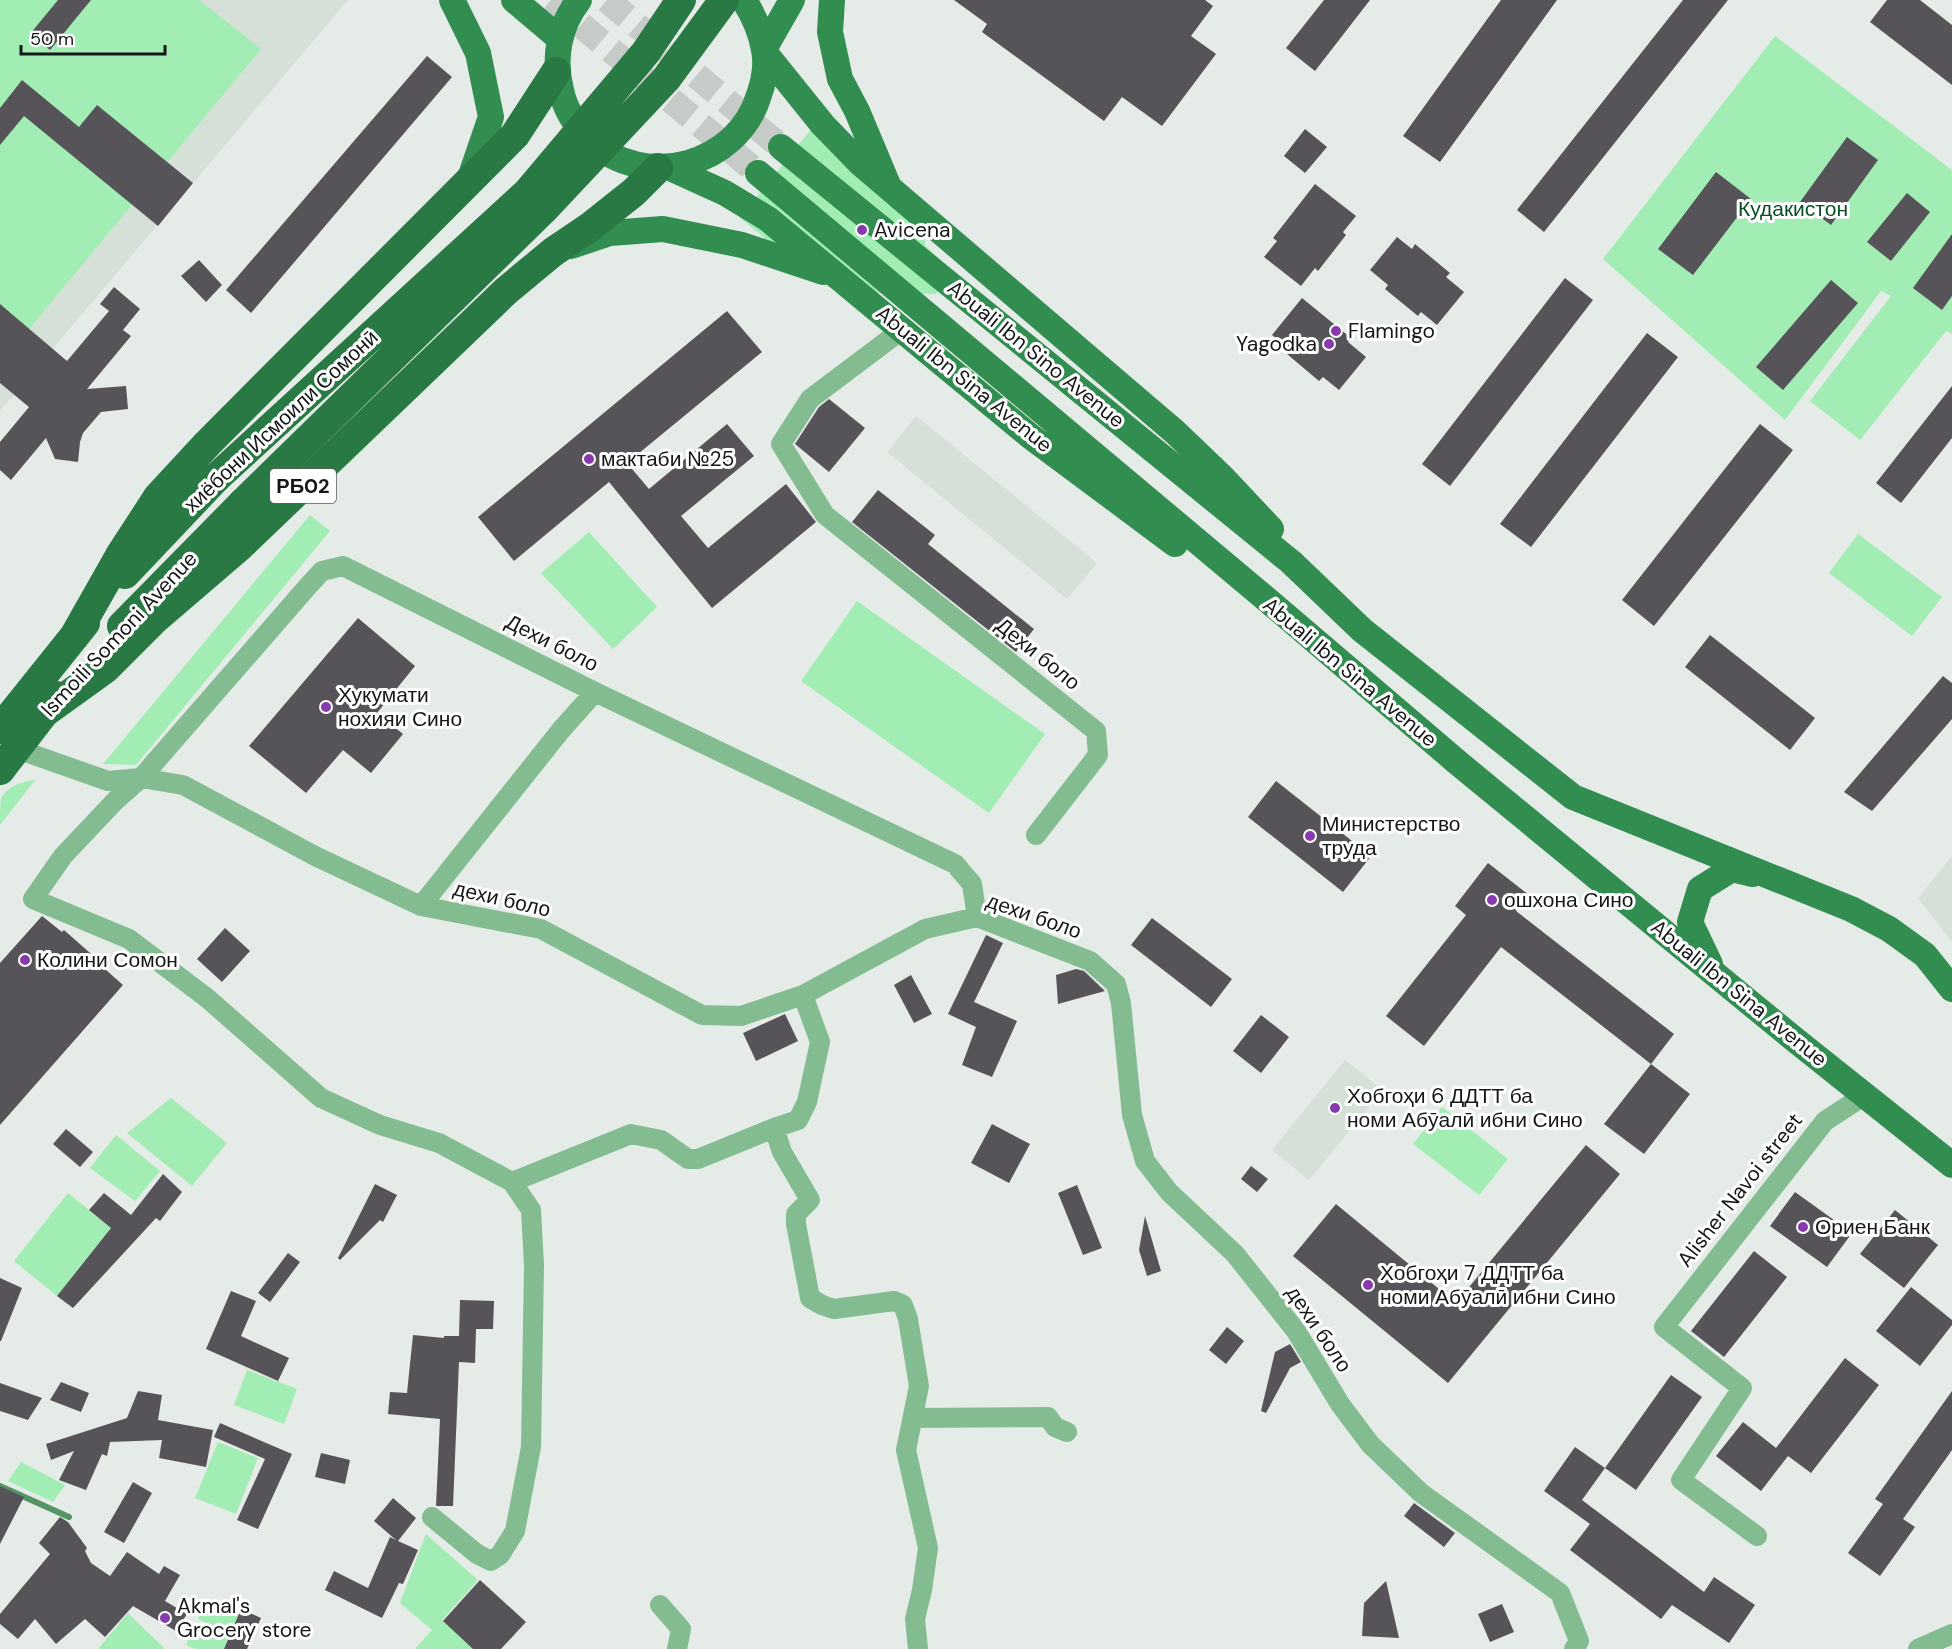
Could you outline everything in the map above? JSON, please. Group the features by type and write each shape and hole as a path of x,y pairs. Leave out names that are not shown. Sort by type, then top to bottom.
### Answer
{"highway":[{"name":"хиёбони Исмоили Сомонӣ","path":"6,749 74,637 127,571 216,478 528,192 646,52 681,0"},
{"name":"хиёбони Исмоили Сомонӣ","path":"243,503 545,208 666,79 724,0"},
{"path":"74,637 121,554 158,497 208,443 515,135 556,72"},
{"name":"РБ02","path":"45,712 106,668 156,618 241,545 506,291 553,252 599,220 664,168"},
{"name":"Ismoili Somoni Avenue","path":"6,749 45,712 61,691 144,602 243,503"}],"main road":[{"path":"452,0 478,53 490,117 468,184"},
{"path":"514,0 559,38"},
{"path":"579,0 570,12 559,38 556,72 563,102 578,129 600,150 627,163 664,168 696,162 721,149 741,130 756,107 764,81 765,51 758,23 744,0"},
{"path":"765,51 792,0"},
{"path":"832,0 830,32 840,79 857,111 891,190"},
{"name":"Abuali Ibn Sina Avenue","path":"765,51 823,125 859,162 1175,432 1268,524 1284,545 1291,562 1362,630 1573,797 1851,909 1889,929 1925,955 1952,989"},
{"name":"Abuali Ibn Sino Avenue","path":"781,147 1291,562"},
{"name":"Abuali Ibn Sina Avenue","path":"664,168 724,193 768,219 1030,436 1199,561 1265,598 1448,754 1794,1039 1952,1165"},
{"name":"Abuali Ibn Sino Avenue","path":"758,173 1265,598"},
{"path":"553,252 610,233 663,229 741,245 837,276"},
{"path":"1713,971 1690,922 1700,889 1732,869 1768,877"}],"street":[{"name":"Дехи боло","path":"903,329 810,399 781,444 825,515 1096,731 1098,755 1036,835"},
{"name":"Дехи боло","path":"512,1182 439,1143 380,1125 321,1098 207,998 129,939 33,899 63,856 116,800 141,778 322,571 343,566 595,692 955,864 972,884 977,917"},
{"path":"421,906 561,730 595,692"},
{"name":"дехи боло","path":"6,749 108,781 141,778 183,785 315,856 421,906 541,928 702,1015 741,1016 803,995 925,929 977,917 1090,961 1116,984 1121,1003 1132,1115 1146,1161 1168,1192 1242,1263 1296,1331 1340,1404 1370,1444 1421,1493 1560,1593 1579,1641 1574,1649"},
{"path":"432,1517 477,1554 491,1560 501,1555 515,1531 531,1447 534,1265 531,1209 512,1182 631,1134 661,1140 687,1159 698,1159 798,1120 807,1102 820,1042 803,995"},
{"name":"Alisher Navoi street","path":"1757,1536 1681,1480 1742,1388 1664,1327 1825,1121 1865,1095"},
{"path":"774,1128 782,1152 810,1200 796,1214 795,1224 810,1298 834,1309 894,1301 903,1305 908,1319 919,1386 906,1450 928,1548 915,1619 918,1649"},
{"path":"913,1418 1048,1417 1055,1427 1067,1432"},
{"path":"660,1605 681,1629 677,1649"},
{"path":"1918,1649 1952,1635"}],"shaded area":[{"path":"0,0 348,0 0,411"},
{"path":"916,416 1097,563 1067,599 887,452"},
{"path":"1952,856 1952,942 1918,898"},
{"path":"1345,1060 1383,1090 1309,1180 1272,1150"}],"green space":[{"path":"0,0 199,0 261,49 0,364"},
{"name":"Кудакистон","path":"1775,36 1952,170 1952,334 1946,331 1860,440 1810,401 1891,296 1881,291 1785,420 1603,259"},
{"path":"821,117 929,211 925,245 949,268 936,294 847,292 820,283 740,218"},
{"path":"310,515 330,531 136,765 103,764"},
{"path":"589,532 657,607 613,649 541,573"},
{"path":"1858,534 1942,597 1912,636 1829,573"},
{"path":"857,601 1045,734 989,813 801,681"},
{"path":"35,780 0,825 3,795 15,785"},
{"path":"171,1098 227,1143 192,1186 127,1133"},
{"path":"1442,1107 1508,1159 1479,1195 1413,1144"},
{"path":"116,1135 160,1171 135,1201 90,1168"},
{"path":"68,1193 111,1228 57,1296 14,1261"},
{"path":"247,1370 297,1389 284,1424 234,1405"},
{"path":"218,1442 258,1458 236,1514 195,1498"},
{"path":"21,1462 65,1485 53,1502 8,1481"},
{"path":"426,1534 478,1580 442,1620 475,1649 415,1649 432,1630 400,1603"},
{"path":"205,1603 238,1616 224,1649 195,1649 186,1645 192,1631 202,1634 207,1623 198,1619"},
{"path":"128,1613 165,1649 98,1649"}],"building":[{"path":"58,0 91,0 50,50 30,34"},
{"path":"954,0 1205,0 1213,6 1191,36 1216,54 1162,126 1122,97 1104,121 982,32 987,24"},
{"path":"1324,0 1370,0 1315,71 1286,48"},
{"path":"1501,0 1557,0 1440,162 1403,136"},
{"path":"1683,0 1728,0 1544,232 1517,210"},
{"path":"1887,0 1920,0 1952,25 1952,85 1870,22"},
{"path":"427,56 452,77 251,313 226,290"},
{"path":"22,80 79,127 97,105 193,183 158,226 24,116 0,145 0,108"},
{"path":"1305,129 1327,147 1305,173 1284,156"},
{"path":"1847,137 1878,160 1831,225 1800,202"},
{"path":"1716,172 1751,199 1693,275 1658,249"},
{"path":"1315,184 1356,216 1343,232 1346,235 1318,271 1315,268 1301,286 1264,257 1277,241 1273,238"},
{"path":"1907,193 1930,212 1891,261 1867,242"},
{"path":"1952,234 1952,296 1942,310 1913,288"},
{"path":"1397,237 1412,249 1415,244 1450,273 1446,277 1464,292 1437,325 1421,312 1418,316 1385,289 1388,285 1370,270"},
{"path":"199,260 222,285 206,302 181,276"},
{"path":"1565,278 1593,300 1450,486 1422,464"},
{"path":"1831,280 1858,303 1783,390 1756,367"},
{"path":"114,287 140,309 123,330 131,336 87,389 126,386 128,409 101,412 83,433 78,462 55,459 46,438 11,480 0,470 0,442 29,407 0,383 0,304 67,361 109,311 100,304"},
{"path":"1302,298 1351,338 1348,342 1366,357 1339,390 1323,377 1319,381 1287,354 1290,350 1272,335"},
{"name":"мактаби №25","path":"727,311 762,352 627,463 649,489 727,424 754,456 681,516 708,548 786,484 816,522 712,608 609,482 514,561 478,517"},
{"path":"1647,333 1678,357 1531,547 1500,524"},
{"path":"1952,386 1952,438 1901,503 1876,483"},
{"path":"829,399 865,428 829,472 795,444 819,407"},
{"path":"1760,424 1793,450 1654,626 1622,600"},
{"path":"878,490 935,535 928,544 1034,629 1016,652 852,522"},
{"name":"Хукумати нохияи Сино","path":"358,618 415,666 377,713 403,734 371,773 343,750 306,793 249,746"},
{"path":"1710,635 1815,718 1790,750 1685,667"},
{"path":"1943,676 1952,683 1952,719 1872,811 1844,792"},
{"name":"Министерство труда","path":"1276,781 1371,856 1343,892 1248,817"},
{"path":"1488,863 1529,895 1516,911 1674,1034 1651,1064 1501,947 1424,1046 1386,1016 1466,915 1455,906"},
{"path":"42,916 62,932 64,930 123,985 0,1125 0,963"},
{"path":"1152,918 1232,979 1211,1007 1131,945"},
{"path":"225,928 250,951 222,982 197,959"},
{"path":"986,935 1003,943 974,1002 1017,1021 992,1077 962,1065 976,1027 948,1014"},
{"path":"1076,969 1084,971 1105,991 1058,1004 1056,975"},
{"path":"911,975 932,1014 914,1023 894,985"},
{"path":"785,1014 798,1041 756,1061 743,1033"},
{"path":"1261,1015 1289,1037 1261,1073 1233,1051"},
{"path":"1651,1064 1690,1094 1644,1154 1604,1124"},
{"path":"992,1124 1030,1144 1009,1183 971,1163"},
{"path":"66,1129 93,1152 80,1167 53,1144"},
{"path":"1586,1145 1620,1174 1448,1383 1293,1256 1336,1204 1456,1303"},
{"path":"1251,1166 1268,1179 1257,1192 1241,1179"},
{"path":"163,1174 182,1192 160,1221 156,1218 73,1308 57,1296 111,1228 89,1210 104,1193 131,1215"},
{"path":"375,1184 397,1195 383,1222 380,1220 340,1260 338,1258"},
{"path":"1077,1185 1102,1248 1083,1255 1058,1193"},
{"path":"1795,1192 1852,1233 1827,1267 1770,1226"},
{"path":"1895,1210 1938,1245 1904,1288 1860,1254"},
{"path":"1145,1216 1161,1271 1147,1276 1139,1250"},
{"path":"1754,1251 1787,1277 1724,1357 1691,1331"},
{"path":"288,1253 300,1262 270,1302 258,1293"},
{"path":"0,1278 22,1288 1,1341 0,1341"},
{"path":"1911,1287 1952,1320 1952,1325 1920,1366 1876,1331"},
{"path":"231,1291 256,1301 241,1336 289,1358 278,1381 206,1349"},
{"path":"460,1300 494,1301 493,1329 476,1329 475,1363 459,1362 453,1506 436,1506 440,1419 388,1414 390,1392 407,1393 413,1335 444,1338 444,1336 459,1336"},
{"path":"1227,1327 1244,1341 1226,1364 1209,1350"},
{"path":"1290,1344 1301,1362 1290,1368 1266,1413 1261,1411 1275,1352"},
{"path":"1845,1358 1879,1385 1811,1473 1788,1456 1761,1491 1716,1456 1743,1422 1776,1448"},
{"path":"1671,1375 1702,1397 1636,1490 1605,1468"},
{"path":"61,1382 89,1393 81,1412 50,1400"},
{"path":"0,1383 42,1398 28,1420 0,1411"},
{"path":"138,1391 162,1395 158,1420 213,1430 206,1467 159,1458 162,1440 110,1442 107,1456 102,1454 86,1490 59,1480 74,1451 51,1460 46,1444 127,1418"},
{"path":"1952,1391 1952,1450 1903,1519 1915,1527 1880,1576 1848,1553 1883,1504 1875,1499"},
{"path":"220,1423 292,1454 258,1529 237,1520 265,1459 214,1437"},
{"path":"1575,1447 1605,1468 1582,1500 1704,1592 1714,1577 1755,1605 1729,1643 1672,1605 1661,1619 1570,1550 1590,1524 1544,1491"},
{"path":"321,1453 350,1460 345,1484 315,1477"},
{"path":"133,1482 152,1493 124,1543 104,1532"},
{"path":"0,1486 24,1497 0,1544"},
{"path":"393,1498 416,1518 398,1541 418,1550 403,1584 399,1583 382,1618 325,1590 334,1571 368,1588 390,1537 396,1540 374,1521"},
{"path":"1414,1503 1455,1533 1444,1547 1404,1516"},
{"path":"60,1517 68,1522 87,1548 85,1551 91,1563 110,1576 127,1552 159,1574 164,1566 180,1575 165,1601 187,1614 176,1631 133,1606 105,1637 85,1619 56,1644 35,1619 18,1639 0,1624 0,1614 50,1554 39,1543"},
{"path":"480,1580 526,1622 501,1649 473,1649 443,1621"},
{"path":"1386,1581 1399,1638 1362,1636 1364,1603"},
{"path":"1502,1604 1514,1632 1490,1642 1478,1614"},
{"path":"241,1609 261,1618 247,1649 224,1649"}],"waterway":[{"path":"0,1486 69,1517"}],"tunnel":[{"path":"551,0 758,173"},
{"path":"607,0 781,147"}],"place":[{"name":"Avicena","path":"862,230"},
{"name":"Flamingo","path":"1336,331"},
{"name":"Yagodka","path":"1329,344"},
{"name":"мактаби №25","path":"589,459"},
{"name":"Хукумати нохияи Сино","path":"326,707"},
{"name":"Министерство труда","path":"1310,836"},
{"name":"ошхона Сино","path":"1492,900"},
{"name":"Колини Сомон","path":"25,960"},
{"name":"Хобгоҳи 6 ДДТТ ба номи Абӯалӣ ибни Сино","path":"1335,1108"},
{"name":"Ориен Банк","path":"1803,1227"},
{"name":"Хобгоҳи 7 ДДТТ ба номи Абӯалӣ ибни Сино","path":"1368,1285"},
{"name":"Akmal's Grocery store","path":"165,1618"}]}
